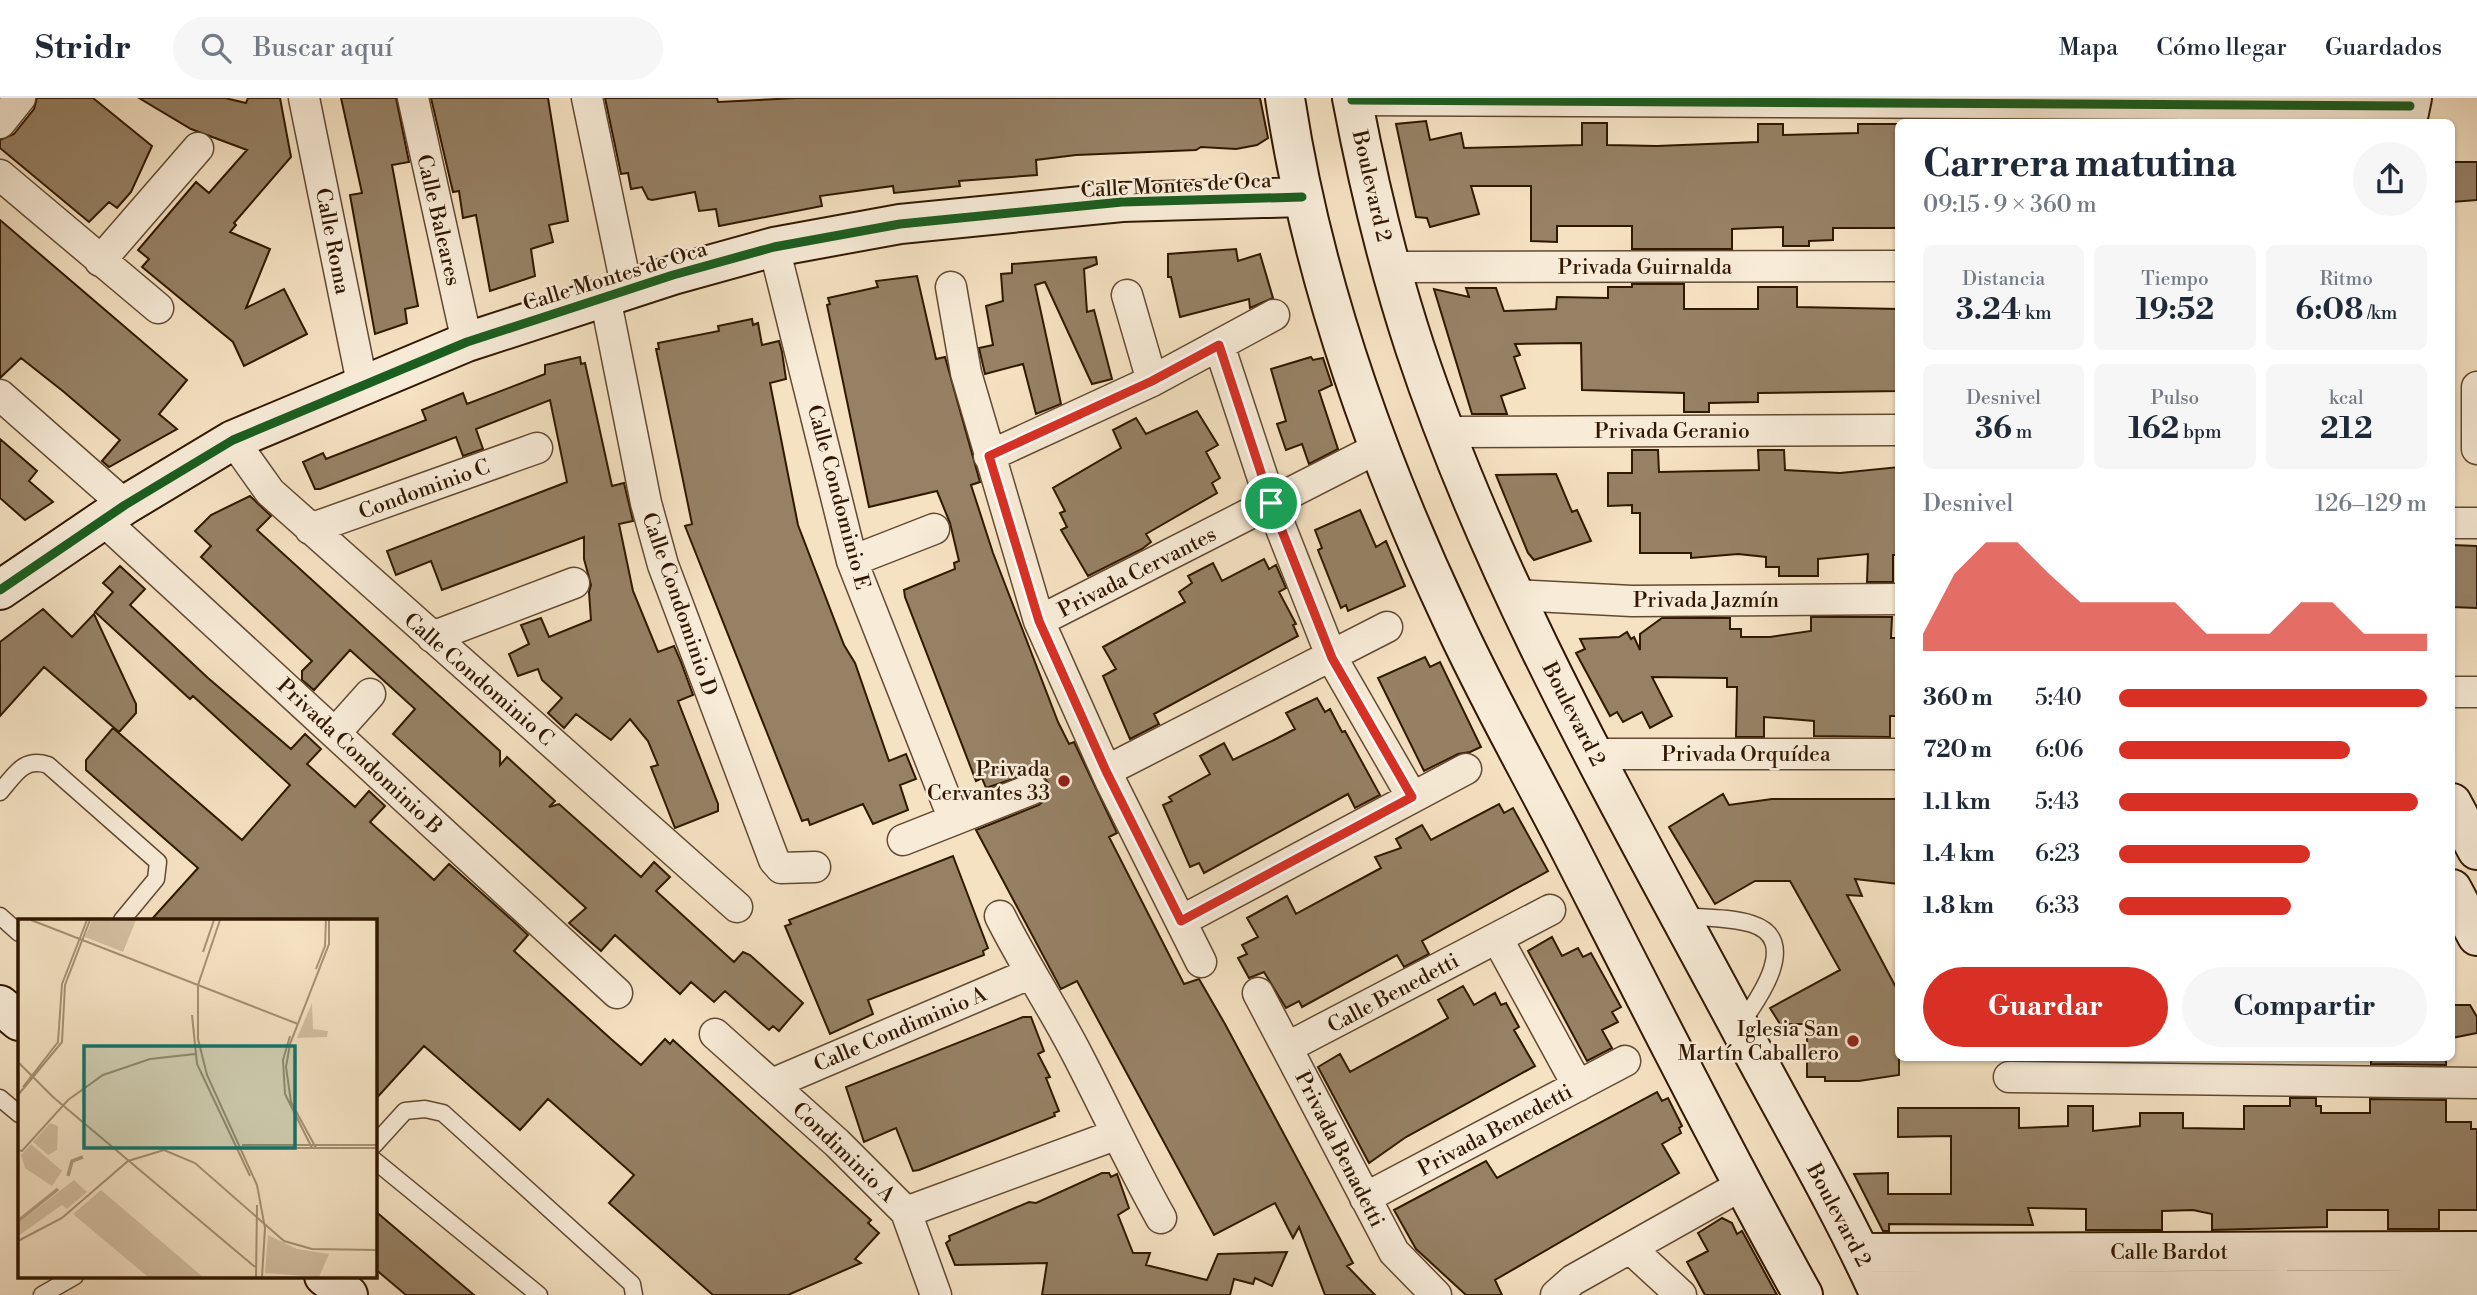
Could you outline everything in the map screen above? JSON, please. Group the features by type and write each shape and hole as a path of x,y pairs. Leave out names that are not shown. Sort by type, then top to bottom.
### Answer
{"street":[{"path":"0,123 20,98"},
{"name":"Calle Roma","path":"304,98 362,383"},
{"name":"Calle Baleares","path":"413,98 467,342"},
{"path":"587,98 616,293"},
{"path":"1284,98 1302,197 1328,303 1380,447 1450,617 1742,1185 1803,1295"},
{"path":"1352,99 2391,108"},
{"name":"Boulevard 2","path":"1352,99 1390,267 1445,432 1514,595 1593,754 1879,1293"},
{"path":"100,261 198,148"},
{"path":"0,175 158,308"},
{"name":"Calle Montes de Oca","path":"0,590 114,512 233,440 362,383 467,342 616,293 774,247 900,224 1122,202 1302,197"},
{"name":"Calle Condominio E","path":"774,247 852,561 954,820"},
{"name":"Privada Guirnalda","path":"1390,267 1895,266"},
{"name":"Privada Cervantes","path":"951,287 966,373 1039,621 1106,771 1201,962"},
{"name":"Calle Condominio D","path":"616,293 646,503 686,632 774,860 781,868 815,867"},
{"path":"1127,295 1152,381"},
{"path":"989,456 1152,381 1274,315"},
{"path":"1219,345 1271,503 1332,658 1412,797"},
{"name":"Privada Condominio B","path":"0,395 336,732 617,993"},
{"path":"2477,395 2477,449"},
{"name":"Privada Geranio","path":"1445,432 1895,430"},
{"name":"Calle Condominio C","path":"233,440 270,492 310,529 737,906"},
{"name":"Privada Cervantes","path":"1039,621 1380,447"},
{"name":"Condominio C","path":"310,529 537,448"},
{"path":"2455,523 2477,523"},
{"path":"852,561 934,529"},
{"path":"432,637 574,583"},
{"name":"Privada Jazmín","path":"1514,595 1632,601 1895,599"},
{"path":"1106,771 1332,658 1387,627"},
{"path":"2455,692 2477,692"},
{"path":"336,732 370,694"},
{"name":"Privada Orquídea","path":"1593,754 1895,754"},
{"path":"1181,921 1466,769"},
{"path":"903,840 1032,789"},
{"path":"2455,809 2477,850"},
{"name":"Calle Benedetti","path":"1288,1047 1550,910"},
{"path":"1000,916 1029,974 1077,1054 1115,1135 1161,1218"},
{"path":"1497,938 1578,1086"},
{"name":"Calle Condiminio A","path":"772,1084 1029,974"},
{"name":"Privada Benadetti","path":"1258,993 1394,1252 1436,1295"},
{"path":"0,1005 18,1020"},
{"name":"Condiminio A","path":"715,1034 772,1084 906,1212 936,1295"},
{"name":"Privada Benedetti","path":"1365,1198 1625,1061"},
{"path":"2009,1077 2477,1083"},
{"path":"906,1212 1115,1135"},
{"path":"1556,1295 1573,1280 1742,1185"},
{"path":"1631,1249 1681,1295"},
{"name":"Calle Bardot","path":"1860,1253 2477,1251"},
{"path":"327,1278 348,1295"},
{"name":"Calle Bardot","path":"1879,1293 2477,1289"}],"lane":[{"path":"0,792 24,764 36,761 48,765 158,862 156,879 123,919"},
{"path":"0,916 18,932"},
{"path":"1680,916 1752,924 1763,929 1773,943 1774,960 1768,986 1739,1027"},
{"path":"0,1098 18,1113"},
{"path":"376,1143 405,1111 425,1109 443,1114 632,1283 634,1295"},
{"path":"376,1162 538,1295"},
{"path":"41,1295 71,1278"}],"building":[{"path":"37,98 93,98 152,146 131,192 117,208 109,202 89,222 0,148 0,140 14,134 34,109"},
{"path":"139,98 225,98 246,103 248,98 280,98 291,157 234,223 236,225 230,232 270,249 246,308 284,289 307,334 244,366 233,342 142,267 149,259 138,250 196,182 209,193 247,150 191,129"},
{"path":"341,98 396,98 409,162 392,165 418,306 405,309 407,323 375,334 350,195 362,193"},
{"path":"431,98 548,98 568,221 549,225 553,242 531,249 535,276 490,291 476,215 463,218 459,191 453,192"},
{"path":"605,98 717,98 718,102 796,98 1260,98 1268,138 1257,145 1236,149 1201,147 1196,150 1076,155 1036,160 1037,175 959,181 960,186 894,193 893,186 820,196 822,206 719,226 716,209 699,211 695,192 652,200 648,199 642,187 631,189 628,173 621,174"},
{"path":"1426,121 1430,140 1461,133 1464,148 1582,145 1582,123 1607,123 1607,145 1657,146 1758,142 1758,124 1783,124 1783,135 1858,133 1858,124 1895,124 1895,228 1833,228 1833,240 1809,241 1809,246 1783,246 1783,227 1732,229 1732,249 1632,249 1632,226 1557,226 1557,242 1531,241 1531,186 1471,186 1479,214 1430,227 1427,218 1416,217 1396,124"},
{"path":"2455,162 2477,162 2477,200 2455,202"},
{"path":"0,220 187,380 159,414 177,429 109,467 102,461 120,440 64,392 21,358 0,378"},
{"path":"1236,249 1238,261 1260,254 1273,298 1250,308 1249,299 1180,317 1171,277 1168,277 1168,254"},
{"path":"1096,257 1097,264 1084,269 1087,312 1094,310 1112,379 1092,384 1045,282 1035,285 1061,404 1036,414 1023,364 985,374 979,348 993,345 986,306 1003,301 1001,274 1012,273 1012,264"},
{"path":"917,276 936,359 945,357 980,482 971,485 993,553 1058,722 1069,744 1074,742 1117,833 1109,837 1184,984 1199,979 1225,1024 1353,1263 1347,1266 1375,1295 1325,1295 1299,1227 1293,1238 1275,1203 1214,1235 1077,981 1061,989 976,830 1039,805 1046,799 1048,783 1043,776 1034,772 986,788 982,778 976,781 904,590 955,569 954,563 959,561 950,523 937,491 869,507 827,305 830,304 828,298 878,287 876,281"},
{"path":"1632,284 1684,284 1684,309 1758,309 1758,287 1797,287 1797,307 1895,309 1895,391 1758,393 1758,402 1709,403 1709,412 1684,412 1684,393 1582,390 1581,343 1515,344 1520,355 1514,357 1525,388 1501,396 1507,414 1472,414 1434,289 1469,297 1466,288 1496,288 1504,311 1556,309 1557,297 1608,298 1608,287 1632,287"},
{"path":"752,319 753,325 758,323 762,345 779,341 782,352 786,379 770,383 798,525 844,645 855,663 889,761 906,754 916,779 900,785 908,810 873,824 863,804 810,825 808,819 802,821 685,526 692,524 656,349 659,349 658,343 719,331 718,326"},
{"path":"580,357 581,364 585,363 612,486 624,483 633,521 619,524 633,591 658,652 674,646 681,662 693,695 678,701 718,804 718,811 675,828 651,767 658,765 648,741 630,719 611,740 576,714 564,728 548,713 562,698 542,680 538,669 518,676 509,654 529,644 521,625 541,618 549,637 591,620 591,585 584,559 584,537 442,590 431,561 396,575 387,551 567,482 550,400 476,429 483,449 463,456 456,437 320,489 315,489 303,462 323,453 326,459 426,420 422,410 463,393 467,404 545,374 545,365"},
{"path":"1311,357 1313,360 1323,358 1332,385 1319,391 1338,449 1309,464 1302,444 1286,450 1277,424 1286,421 1271,369"},
{"path":"1197,411 1218,445 1206,452 1220,478 1212,483 1217,493 1146,534 1151,542 1142,549 1088,576 1061,530 1067,527 1060,513 1065,511 1053,488 1121,448 1113,430 1136,418 1146,434"},
{"path":"0,439 37,471 29,481 53,502 25,520 0,498"},
{"path":"1632,450 1658,450 1659,472 1759,470 1758,450 1784,450 1785,470 1840,473 1895,467 1893,582 1867,582 1868,554 1818,559 1818,576 1779,576 1779,567 1766,567 1766,557 1738,554 1691,558 1691,553 1640,553 1640,513 1632,513 1632,505 1608,506 1608,473 1632,473"},
{"path":"1556,474 1572,512 1577,510 1591,541 1534,560 1528,553 1496,475"},
{"path":"250,496 271,516 257,530 500,751 500,765 507,757 555,801 549,807 559,804 641,877 654,862 670,877 656,891 734,962 743,952 750,955 803,1003 779,1031 773,1026 769,1030 725,991 714,1002 691,982 680,994 615,935 601,951 569,923 586,908 393,734 415,709 350,650 314,690 302,680 302,671 312,661 201,557 211,546 195,531 211,515"},
{"path":"1360,510 1376,547 1386,541 1405,586 1348,611 1346,605 1341,608 1318,550 1322,548 1315,530"},
{"path":"2455,545 2477,546 2477,608 2455,607"},
{"path":"1264,559 1269,569 1276,565 1286,588 1279,592 1296,624 1293,625 1298,636 1154,714 1159,724 1130,739 1103,676 1116,669 1103,647 1185,602 1179,592 1192,583 1188,576 1213,563 1222,581"},
{"path":"120,566 145,589 130,605 208,678 291,749 305,734 321,749 307,764 355,807 369,791 385,806 370,822 434,880 449,864 513,921 528,935 514,951 641,1065 665,1039 670,1044 673,1040 871,1220 868,1223 879,1233 855,1259 861,1263 788,1295 713,1295 609,1203 634,1175 548,1099 520,1130 424,1046 376,1099 376,919 152,919 198,868 86,770 86,760 113,728 242,840 290,785 193,696 190,699 95,612 113,592 103,583"},
{"path":"43,609 72,637 94,614 136,704 136,713 119,732 44,667 0,716 0,642"},
{"path":"1811,617 1892,617 1891,638 1895,638 1895,716 1890,716 1890,737 1814,736 1814,721 1764,717 1764,737 1736,737 1737,687 1727,687 1727,678 1652,677 1672,716 1650,728 1642,712 1623,722 1617,712 1610,716 1576,653 1585,649 1580,639 1619,637 1627,632 1631,639 1634,637 1640,650 1640,634 1662,618 1730,618 1730,629 1741,629 1741,637 1770,637 1811,631"},
{"path":"1425,657 1430,667 1440,662 1481,747 1458,754 1424,771 1378,678"},
{"path":"1317,698 1325,712 1330,709 1342,732 1345,731 1380,795 1355,808 1348,794 1204,873 1199,863 1190,867 1163,805 1172,801 1169,797 1210,774 1200,756 1224,743 1233,760 1272,741 1295,729 1286,713"},
{"path":"1723,794 1729,805 1772,799 1895,799 1895,884 1855,879 1862,896 1847,895 1895,985 1895,1061 1899,1061 1899,1075 1859,1081 1825,1081 1825,1077 1807,1077 1807,1024 1780,1024 1770,1008 1840,970 1790,881 1755,881 1715,904 1669,827"},
{"path":"1499,804 1504,813 1513,808 1548,871 1422,941 1429,954 1404,967 1397,955 1302,1007 1299,1001 1286,1008 1264,972 1249,978 1238,958 1247,954 1242,945 1258,937 1247,918 1287,896 1296,914 1381,868 1375,857 1401,848 1396,839 1422,825 1431,840"},
{"path":"953,856 988,948 983,951 984,955 868,1000 873,1014 830,1034 785,926 791,924 789,920"},
{"path":"1552,937 1562,956 1578,948 1583,957 1591,953 1621,1007 1612,1012 1618,1022 1602,1030 1612,1048 1587,1061 1528,951"},
{"path":"1463,986 1474,1005 1495,993 1501,1005 1506,1003 1519,1027 1514,1030 1535,1066 1406,1137 1369,1163 1318,1067 1340,1054 1350,1072 1427,1030 1448,1018 1438,1000"},
{"path":"2455,1005 2470,1005 2477,1017 2477,1033 2455,1037"},
{"path":"1023,1017 1031,1017 1044,1051 1038,1054 1050,1077 1046,1078 1059,1111 1054,1113 1055,1116 913,1171 896,1128 864,1142 846,1087"},
{"path":"2371,1061 2446,1061 2446,1065 2371,1064"},
{"path":"1657,1092 1662,1101 1668,1098 1682,1126 1679,1128 1681,1133 1662,1144 1679,1173 1495,1280 1502,1295 1466,1295 1416,1249 1394,1210 1486,1161 1497,1178"},
{"path":"2290,1098 2316,1098 2316,1106 2321,1106 2321,1113 2370,1113 2370,1099 2446,1100 2446,1122 2471,1122 2471,1129 2477,1129 2477,1210 2439,1210 2439,1229 2388,1229 2388,1210 2327,1210 2327,1227 2212,1230 2212,1214 2193,1210 2162,1211 2162,1230 2086,1230 2086,1209 2028,1208 2033,1225 1889,1224 1889,1231 1883,1231 1854,1174 1888,1173 1888,1194 1951,1194 1951,1136 1898,1137 1898,1108 2019,1108 2019,1128 2068,1126 2068,1106 2093,1106 2093,1131 2140,1126 2140,1113 2183,1113 2183,1128 2244,1129 2244,1106 2290,1106"},
{"path":"1102,1173 1109,1173 1111,1177 1117,1174 1129,1208 1118,1215 1133,1253 1150,1253 1146,1265 1207,1280 1218,1254 1287,1252 1272,1286 1255,1278 1253,1284 1234,1279 1230,1295 1042,1295 1047,1263 955,1265 946,1243 950,1240 949,1236 1029,1202 1036,1203"},
{"path":"376,1212 474,1295 406,1295 376,1270"},
{"path":"1722,1218 1732,1223 1737,1234 1742,1231 1777,1295 1705,1295 1687,1262 1708,1251 1698,1233"}],"cycle path":[{"path":"1352,100 2410,106"},
{"path":"0,590 125,505 233,440 467,342 673,275 774,247 900,224 1122,202 1302,197"}],"place":[{"name":"Privada Cervantes 33","path":"1064,781"},
{"name":"Iglesia San Martín Caballero","path":"1853,1041"}],"route":[{"path":"1219,345 1271,503 1332,658 1412,797 1181,921 1106,771 1039,621 989,456 1152,381 1219,345"}]}
